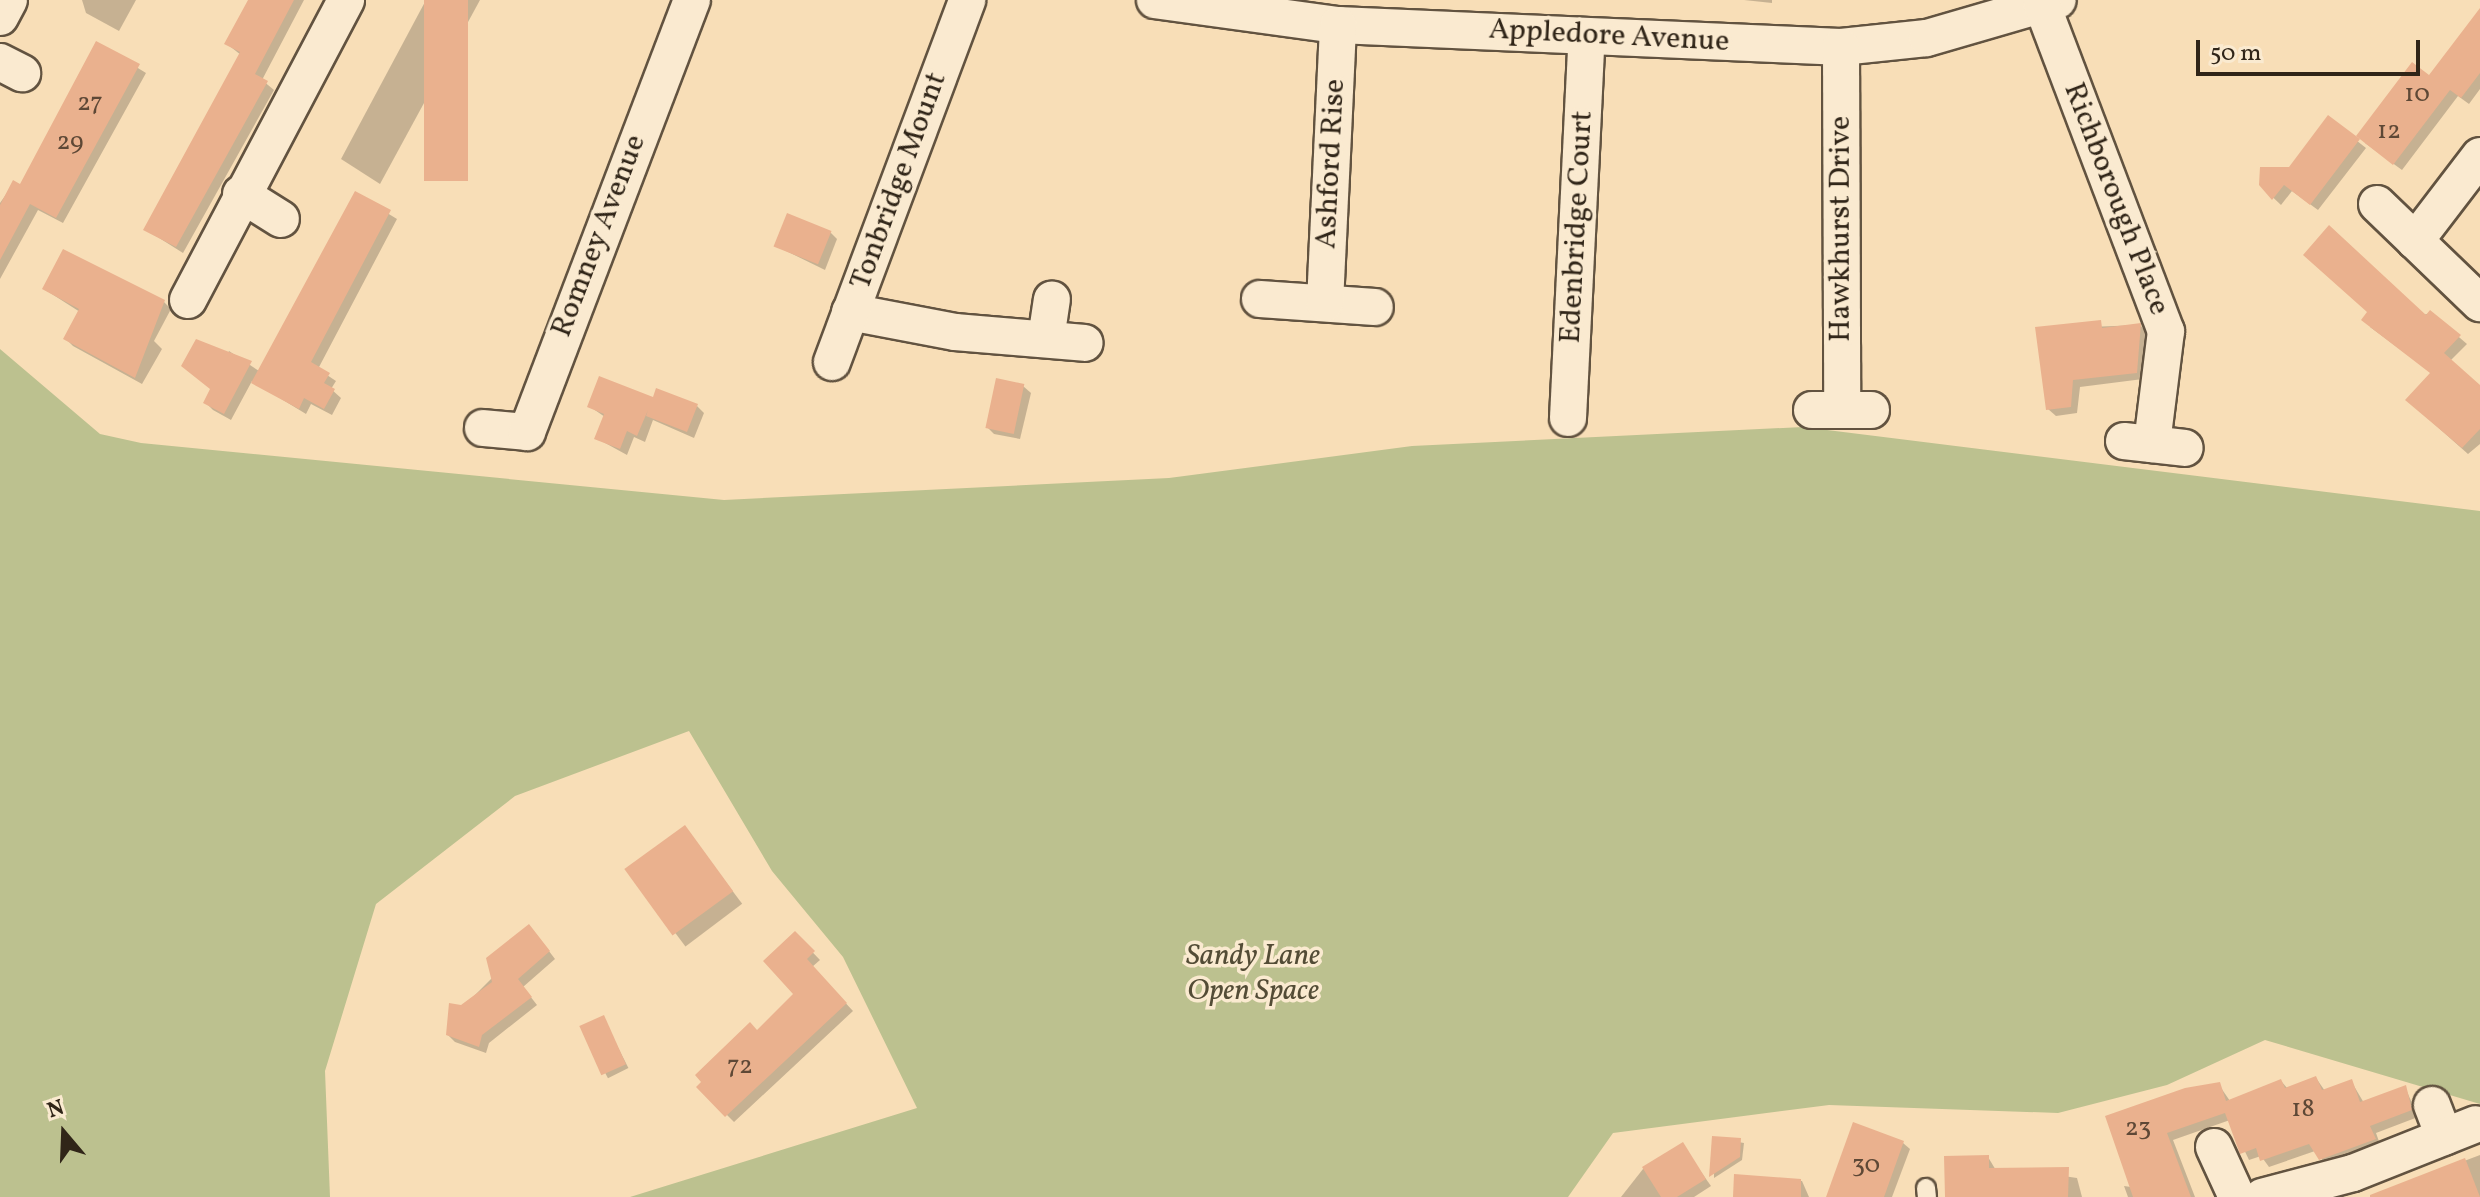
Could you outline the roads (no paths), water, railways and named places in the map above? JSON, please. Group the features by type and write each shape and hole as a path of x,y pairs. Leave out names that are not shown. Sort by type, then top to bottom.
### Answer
{"street":[{"path":"0,17 9,0"},
{"path":"188,300 241,194 346,0"},
{"name":"Romney Avenue","path":"483,428 527,432 692,0"},
{"name":"Tonbridge Mount","path":"832,362 967,0"},
{"name":"Appledore Avenue","path":"1155,0 1338,25 1841,47 1927,38 2050,3"},
{"name":"Richborough Place","path":"2050,3 2166,331 2154,444"},
{"name":"Ashford Rise","path":"1325,303 1338,25"},
{"name":"Edenbridge Court","path":"1568,418 1587,36"},
{"name":"Hawkhurst Drive","path":"1841,47 1842,410"},
{"path":"2415,241 2480,156"},
{"path":"241,194 281,219"},
{"path":"2377,204 2480,303"},
{"path":"1046,339 1052,299"},
{"path":"1260,299 1375,307"},
{"path":"850,312 1085,343"},
{"path":"2262,1197 2353,1173 2450,1122"},
{"path":"2214,1147 2237,1197"}],"park label":[{"name":"Sandy Lane Open Space","path":"1253,973"}]}
